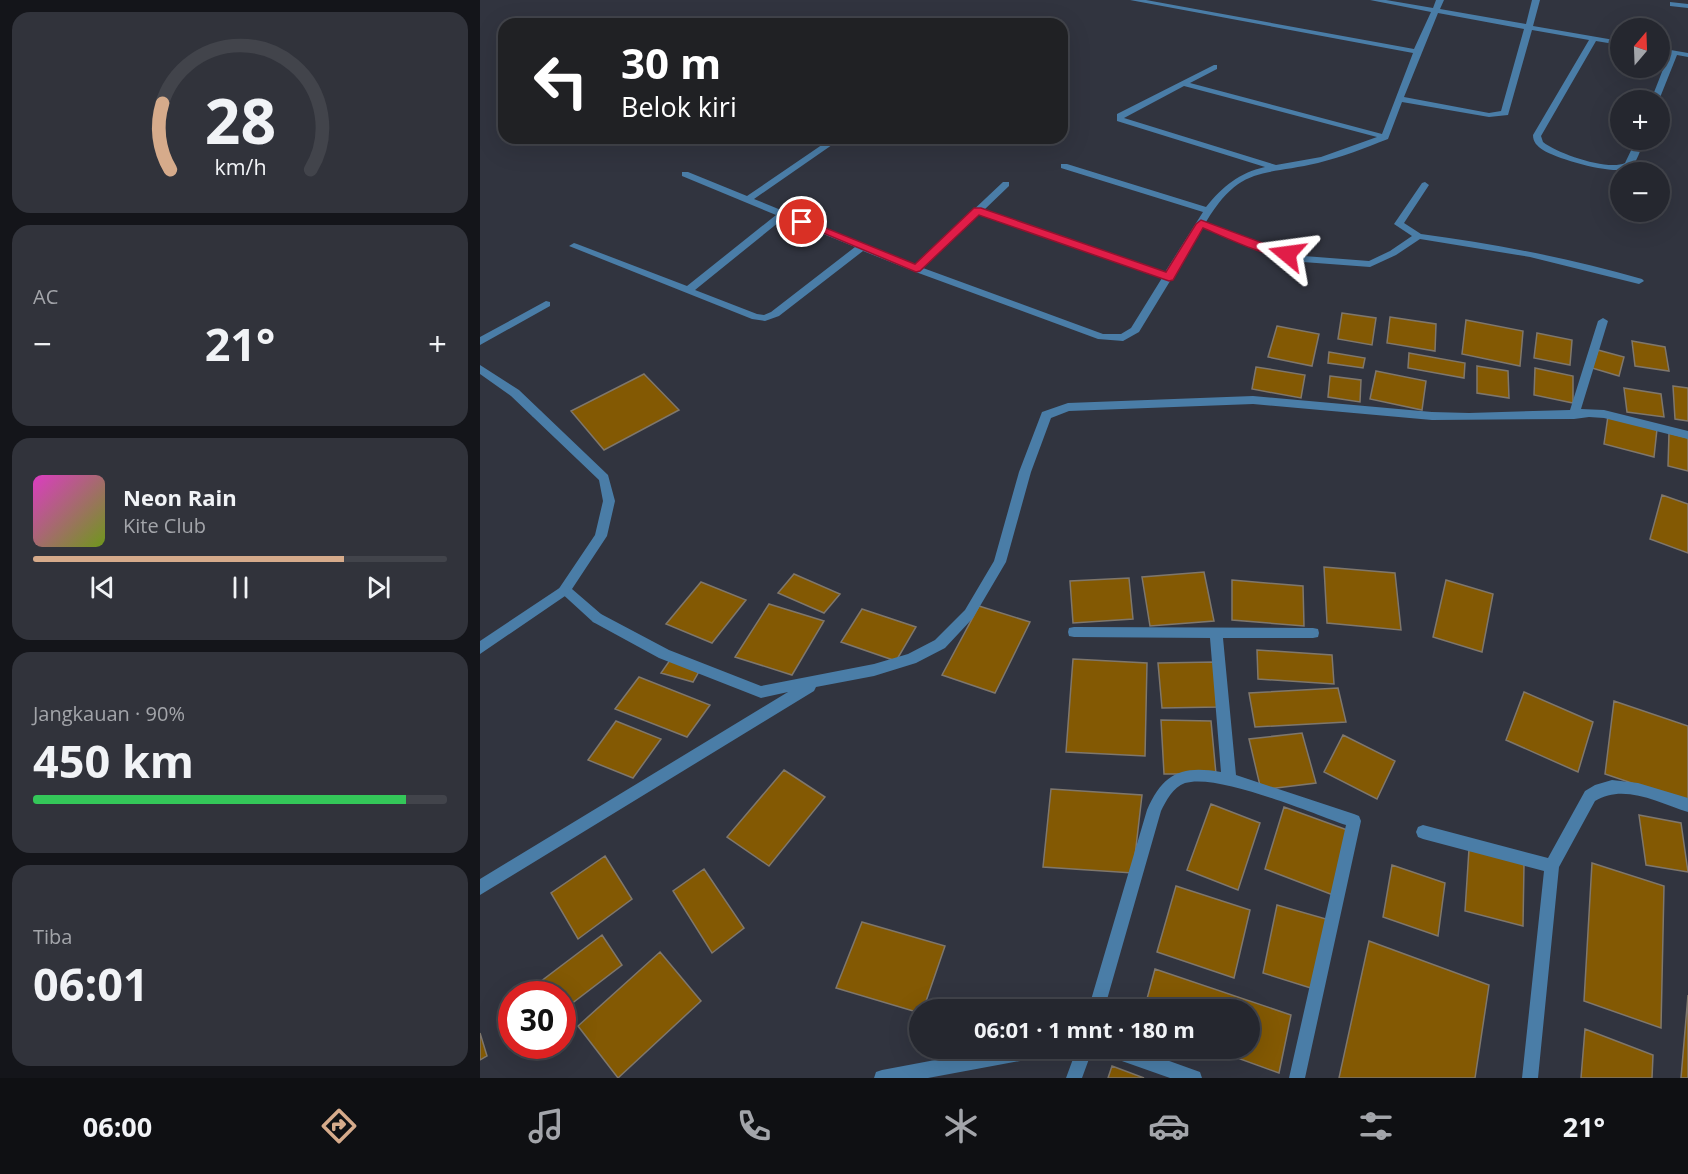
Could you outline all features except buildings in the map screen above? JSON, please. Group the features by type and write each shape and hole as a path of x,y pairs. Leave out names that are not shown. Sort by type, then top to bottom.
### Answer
{"street":[{"path":"1134,0 1417,52"},
{"path":"1374,0 1610,41"},
{"path":"685,174 916,269 1102,337 1115,339 1130,335 1136,330 1208,212 1218,197 1235,181 1274,166 1323,159 1385,137 1417,52 1440,0"},
{"path":"1400,99 1489,115 1504,113 1536,0"},
{"path":"1673,4 1688,6"},
{"path":"1594,38 1537,135 1538,140 1544,147 1557,153 1620,169 1629,165 1636,150"},
{"path":"1670,51 1688,55"},
{"path":"1659,90 1674,52"},
{"path":"1214,67 1120,116 1120,119 1274,166"},
{"path":"1183,83 1385,137"},
{"path":"747,200 829,144"},
{"path":"1064,166 1208,212"},
{"path":"916,269 1006,184"},
{"path":"1425,184 1399,224 1418,236 1496,246 1592,267 1639,281"},
{"path":"978,211 1169,277"},
{"path":"687,291 783,214"},
{"path":"1201,224 1253,244 1303,259 1370,264 1393,253 1418,236"},
{"path":"574,246 687,291 756,317 765,318 775,314 862,247"},
{"path":"480,342 546,304"},
{"path":"1574,415 1603,321"},
{"path":"480,369 515,393 604,478 609,501 601,536 564,590 480,648"},
{"path":"564,590 597,618 664,654 761,692 816,682 911,659 940,644 969,615 1000,562 1025,472 1046,415 1068,407 1253,400 1432,416 1604,414 1688,435"},
{"path":"1074,632 1312,633"},
{"path":"1216,633 1229,779"},
{"path":"480,888 816,682"},
{"path":"1099,999 1154,810 1161,795 1172,783 1185,776 1202,775 1229,779 1354,821 1297,1078"},
{"path":"1530,1078 1552,867 1590,796 1599,789 1612,785 1688,805"},
{"path":"1423,832 1552,867"},
{"path":"882,1078 986,1059"},
{"path":"1074,1078 1081,1059"},
{"path":"1140,1059 1194,1078"}],"route":[{"path":"802,222 916,269 978,211 1169,277 1201,224 1287,254"}]}
